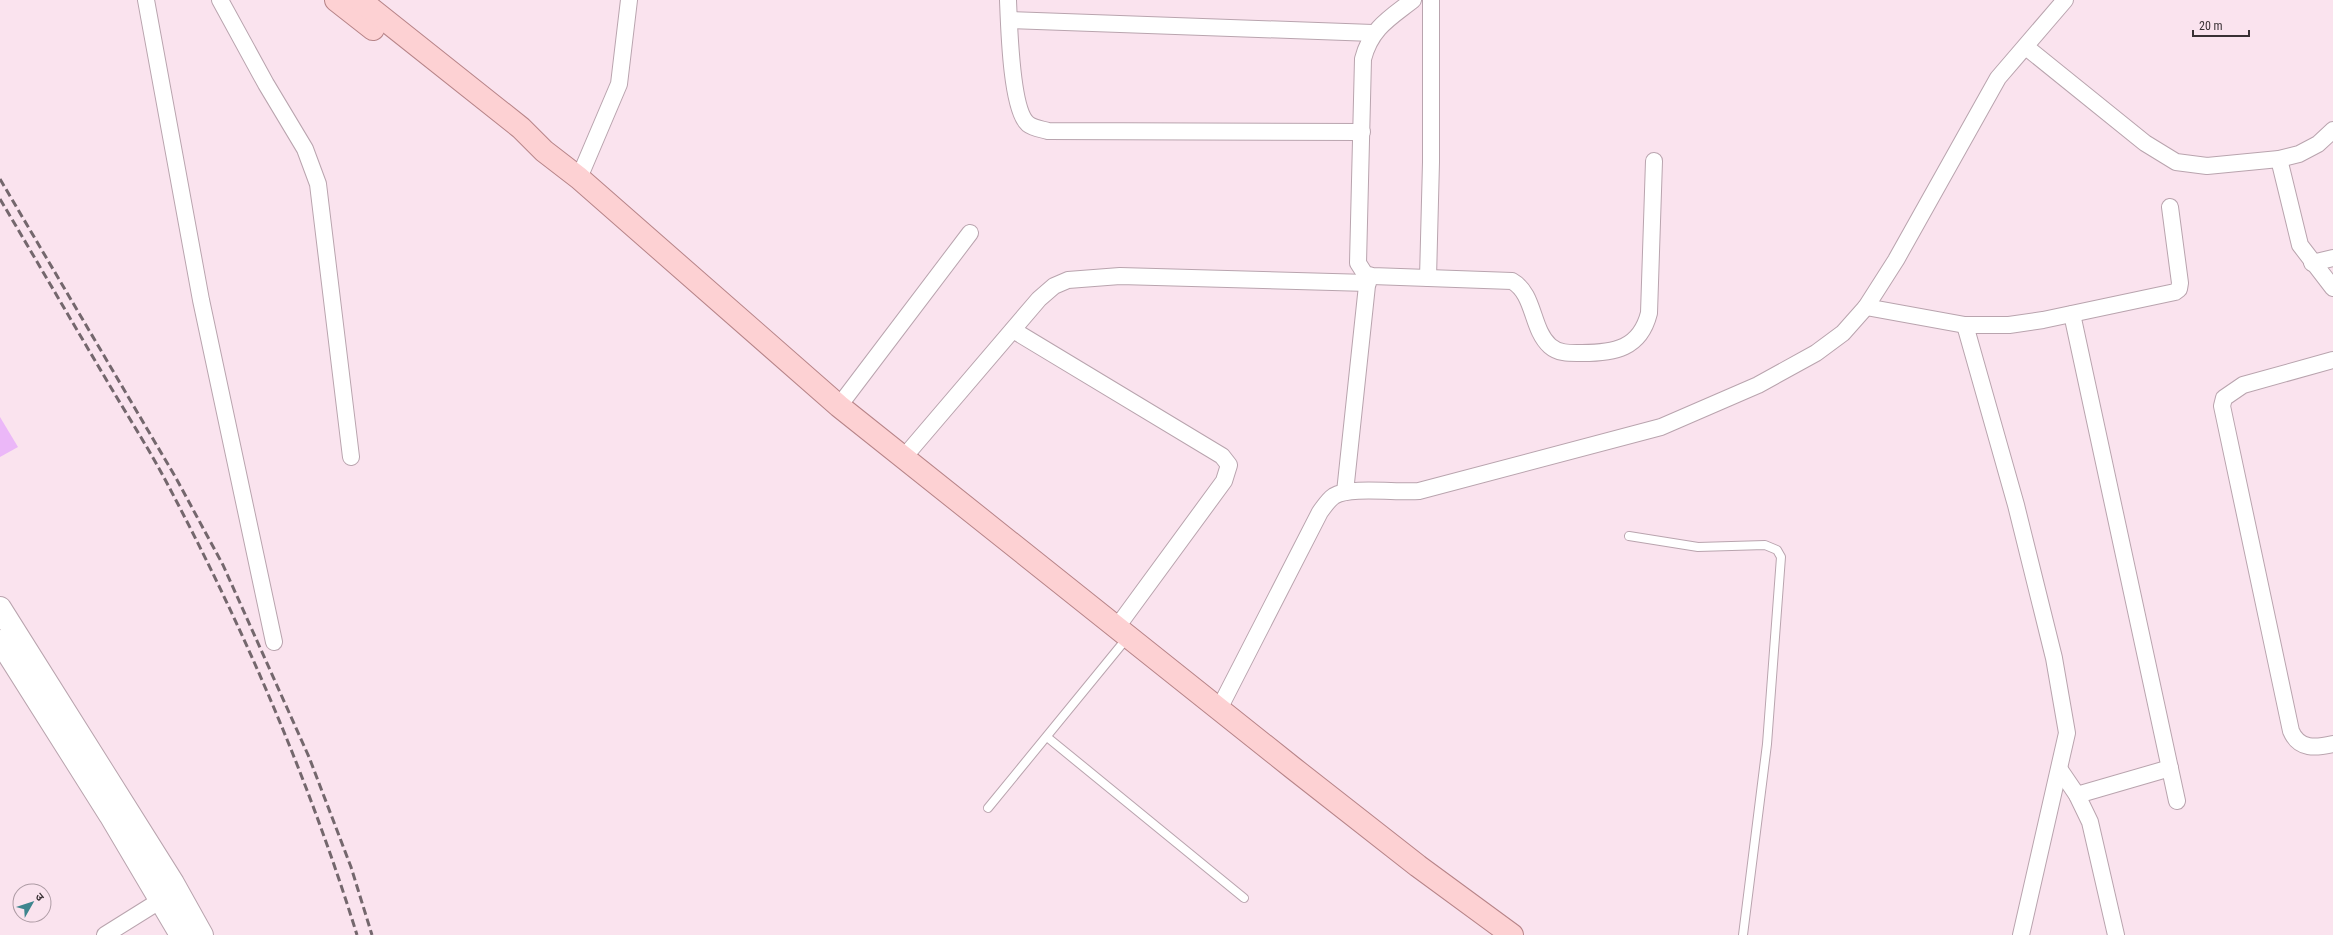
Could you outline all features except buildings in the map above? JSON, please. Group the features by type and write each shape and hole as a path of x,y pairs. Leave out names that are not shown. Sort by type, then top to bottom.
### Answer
{"main road":[{"path":"336,0 513,141 544,151"},
{"path":"360,0 521,128 544,151 579,178 839,406 904,456 1219,709 1418,866 1512,935"}],"street":[{"path":"146,0 201,300 274,642"},
{"path":"220,0 305,149 318,184 351,457"},
{"path":"579,178 619,84 629,0"},
{"path":"1008,0 1016,103 1027,124 1036,128 1048,131 1362,132"},
{"path":"1345,492 1368,279 1362,272 1358,263 1363,59 1367,44 1373,33 1414,0"},
{"path":"1428,278 1431,162 1432,0"},
{"path":"1219,709 1320,512 1334,496 1345,492 1401,493 1420,491 1661,427 1758,385 1816,353 1843,333 1866,307 1896,260 1998,78 2065,0"},
{"path":"1009,20 1373,33"},
{"path":"2026,47 2145,143 2176,162 2208,166 2279,160 2299,154 2318,144 2333,130"},
{"path":"2279,160 2300,245 2312,263 2333,288"},
{"path":"904,456 1047,291 1068,280 1120,276 1368,279 1428,278 1512,281 1519,285 1524,292 1544,340 1560,352 1603,353 1626,347 1641,332 1646,324 1649,313 1654,161"},
{"path":"1866,307 1965,325 2009,325 2072,314 2174,292 2179,289 2180,282 2170,207"},
{"path":"839,406 970,233"},
{"path":"2312,263 2333,258"},
{"path":"2072,314 2177,801"},
{"path":"1965,325 2016,505 2054,658 2067,732 2060,770 2035,865 2021,935"},
{"path":"1013,330 1222,456 1229,465 1224,481 1123,631"},
{"path":"2333,360 2242,385 2224,398 2222,406 2291,731 2297,741 2306,747 2318,748 2333,744"},
{"path":"0,608 173,883 202,935"},
{"path":"0,640 161,900 181,935"},
{"path":"2077,795 2170,768"},
{"path":"2060,770 2077,795 2092,830 2116,935"},
{"path":"105,935 161,900"}],"lane":[{"path":"1629,536 1698,547 1765,545 1777,550 1781,558 1767,744 1743,935"},
{"path":"988,808 1047,737 1123,631"},
{"path":"1047,737 1244,898"}],"railway":[{"path":"0,179 176,478 223,565 309,757 351,867 372,935"},
{"path":"0,199 156,463 224,596 274,707 296,763 318,820 357,935"}]}
